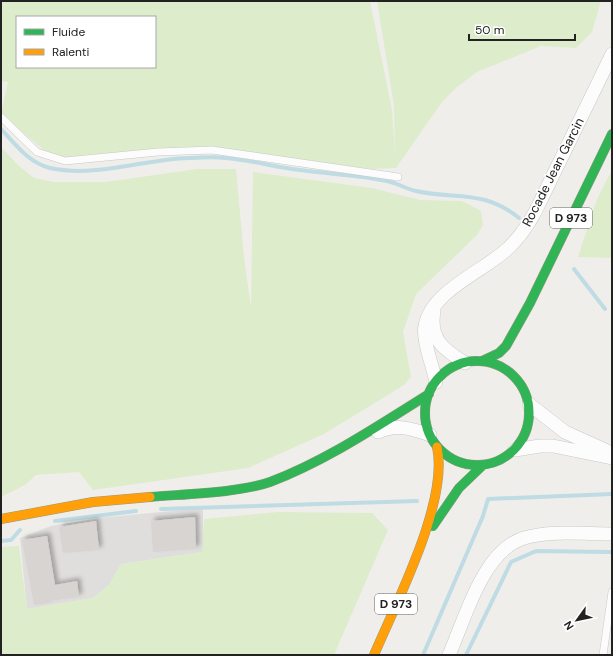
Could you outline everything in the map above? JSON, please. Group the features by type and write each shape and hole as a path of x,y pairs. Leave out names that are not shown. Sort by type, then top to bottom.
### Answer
{"main road":[{"name":"D 973","path":"482,361 499,353 506,346 530,303 612,134"},
{"name":"D 973","path":"516,349 530,303"},
{"path":"516,365 528,404 527,426 524,436 515,450 505,458 494,463 482,466 470,465 457,462 446,456 430,434 426,421 425,408 429,394 436,382 444,373 454,367 465,362 482,361 498,366 512,375 523,388"},
{"path":"1,519 93,502 258,486 287,475 345,446 429,394"},
{"name":"D 973","path":"418,553 438,486 440,461 438,447"},
{"name":"D 973","path":"374,655 418,553 444,508 459,488 482,466"}],"street":[{"name":"Rocade Jean Garcin","path":"436,382 424,332 427,319 436,303 449,291 506,250 526,228 612,54"},
{"path":"436,303 433,319 434,330 438,341 451,354 465,362"},
{"path":"528,404 566,432 612,454"},
{"path":"345,446 386,428 408,428 430,434"},
{"path":"515,450 553,446 612,458"},
{"path":"449,655 484,574 495,557 502,550 523,538 532,536 612,534"}],"lane":[{"path":"1,117 36,152 65,161 158,152 212,150 398,177"},
{"path":"603,655 612,592"}],"shaded area":[{"path":"203,508 203,552 121,564 109,585 93,598 27,609 20,538 51,526 98,518"}],"green space":[{"path":"1,1 370,1 392,110 395,156 394,106 377,1 601,1 592,32 576,48 541,46 477,72 457,87 442,102 396,168 372,169 218,148 77,158 57,156 45,151 1,114 8,82 1,81"},
{"path":"1,147 19,166 34,178 54,182 106,182 197,169 236,169 244,257 251,308 253,172 372,188 420,200 462,201 481,211 483,225 477,235 416,294 403,332 411,377 404,385 324,434 248,468 93,490 79,472 36,475 25,485 1,497"},
{"path":"612,170 612,258 578,257 597,199"},
{"path":"278,512 372,513 388,530 334,655 1,655 1,547 19,546 27,609 93,598 109,585 121,564 202,552 204,519"}],"building":[{"path":"195,517 196,549 153,552 151,521"},
{"path":"96,521 99,550 63,553 59,527"},
{"path":"47,536 55,585 77,581 79,597 47,601 47,603 34,605 22,540"}],"waterway":[{"path":"1,129 17,147 35,162 50,168 85,171 172,159 220,157 291,169 376,179 430,194 481,199 506,209 519,218"},
{"path":"574,269 605,309"},
{"path":"423,655 483,516 488,499 612,494"},
{"path":"161,509 417,501"},
{"path":"55,521 136,511"},
{"path":"1,541 11,540 20,530"},
{"path":"466,655 511,562 536,551 610,552"}],"traffic: fast":[{"path":"482,361 499,353 506,346 530,303 612,134"},
{"path":"477,361 497,365 514,376 525,393 529,413 525,433 514,450 497,461 477,465 457,461 440,450 429,433 425,413 429,393 440,376 457,365 477,361"},
{"path":"150,497 227,491 243,489 270,482 332,453 429,394"},
{"path":"433,526 459,488 482,466"}],"traffic: slow":[{"path":"374,655 407,581 428,523 439,470 437,447"},
{"path":"1,519 93,502 150,497"}]}
